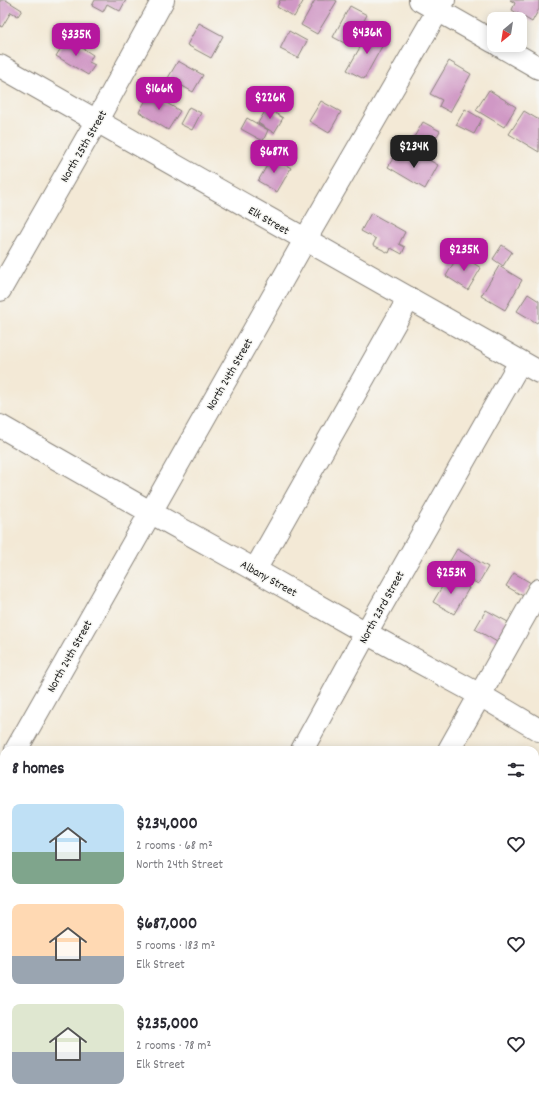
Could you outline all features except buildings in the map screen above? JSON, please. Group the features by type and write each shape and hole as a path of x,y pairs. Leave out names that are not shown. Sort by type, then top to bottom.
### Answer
{"street":[{"name":"North 25th Street","path":"0,290 96,122 163,0"},
{"path":"434,3 487,37"},
{"name":"North 24th Street","path":"18,746 305,240 434,3"},
{"path":"511,52 539,68"},
{"name":"Elk Street","path":"0,66 96,122 539,372"},
{"path":"255,570 409,298"},
{"name":"North 23rd Street","path":"304,746 366,633 520,362"},
{"name":"Albany Street","path":"0,426 150,512 480,695 539,730"},
{"path":"451,746 539,590"}]}
